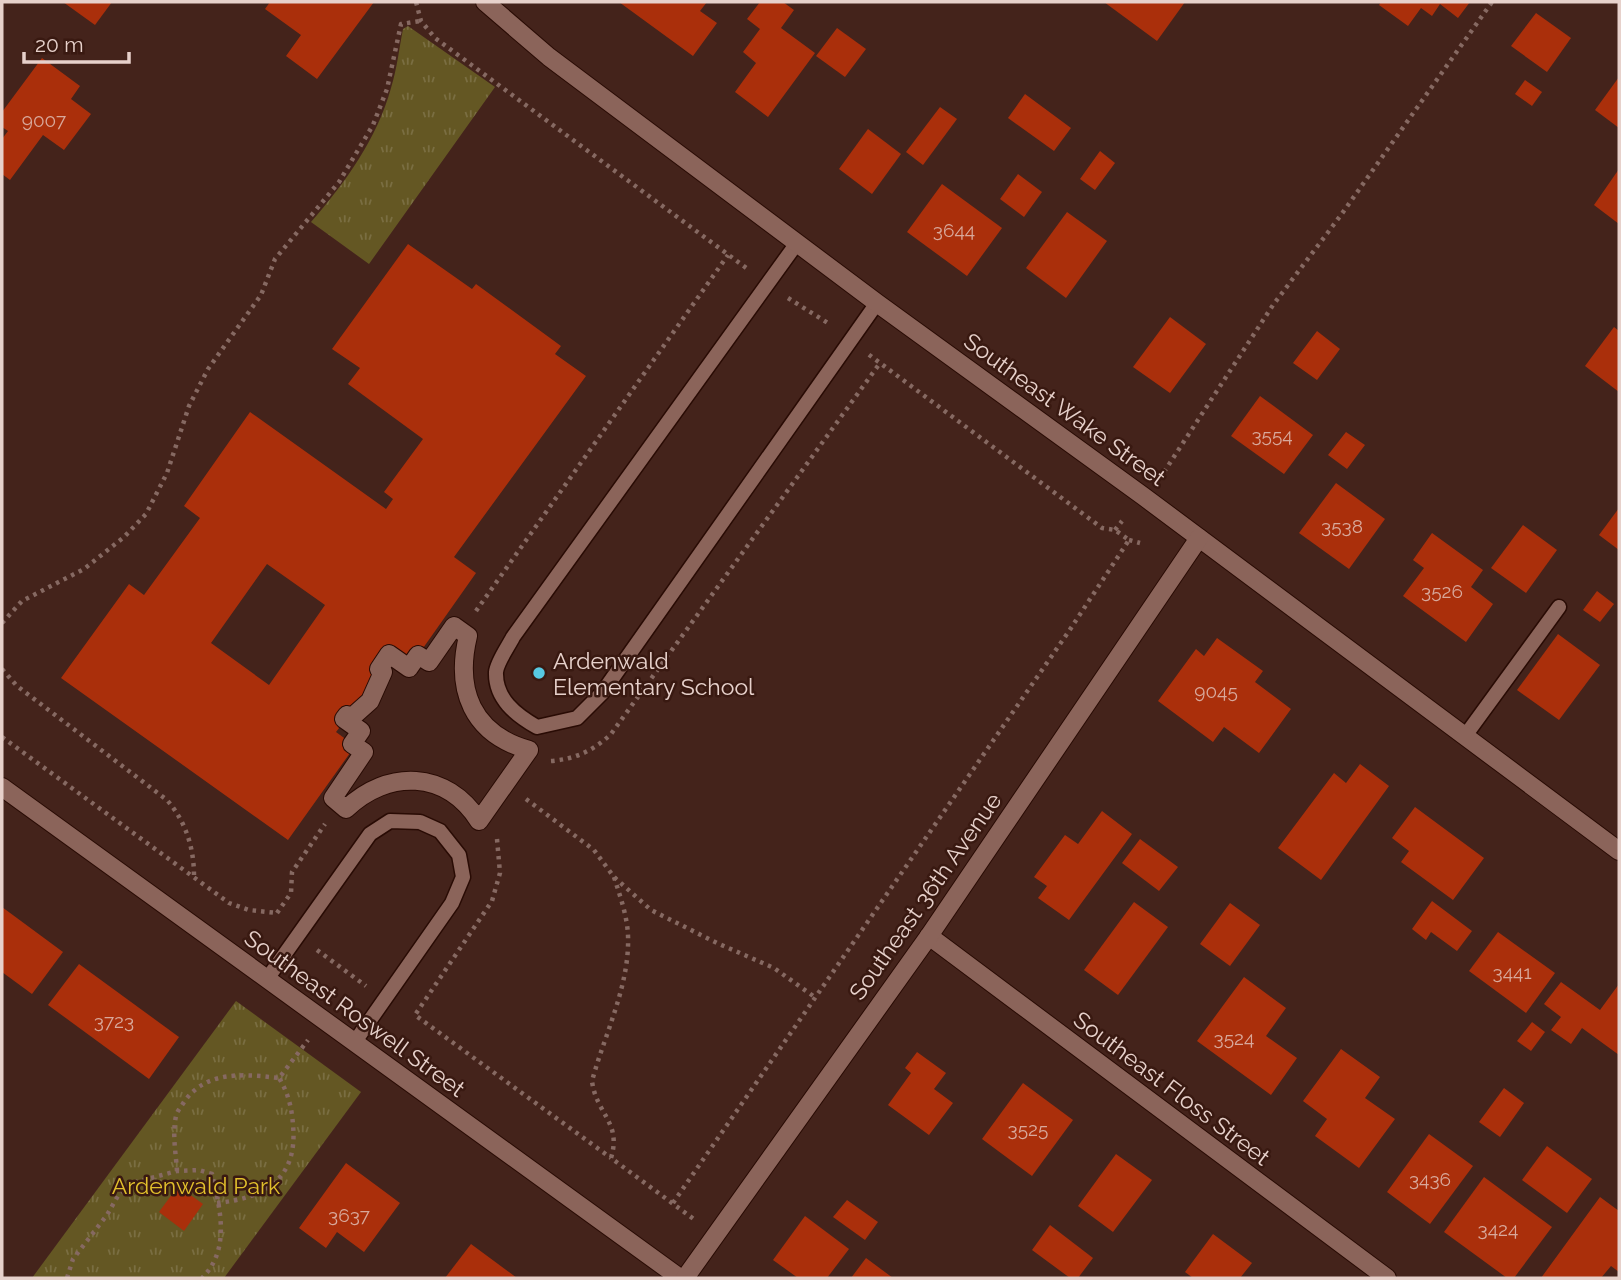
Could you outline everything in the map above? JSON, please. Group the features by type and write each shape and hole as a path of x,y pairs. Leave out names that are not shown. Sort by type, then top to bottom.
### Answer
{"street":[{"name":"Southeast Wake Street","path":"485,2 549,57 877,303 1199,538 1619,851"},
{"name":"Southeast 36th Avenue","path":"683,1278 716,1236 929,936 1199,538"},
{"path":"454,626 468,636 463,674 469,701 475,713 498,736 529,750 523,758 479,821 472,810 450,792 428,783 406,780 379,785 346,808 332,798 364,752 352,744 361,731 344,719 347,715 351,718 370,701 383,672 379,669 389,654 409,668 418,655 429,662 454,626"},
{"name":"Southeast Roswell Street","path":"2,787 683,1278"},
{"name":"Southeast Floss Street","path":"929,936 1387,1278"}],"lane":[{"path":"797,243 513,637 496,671 499,689 507,706 520,718 537,727 577,718 602,693 877,303"},
{"path":"1465,736 1559,607"},
{"path":"267,979 370,834 390,821 420,822 440,831 459,855 463,877 452,902 354,1043"}],"path":[{"path":"416,2 421,21 435,38 728,255 851,341 1102,528 1115,530 1129,541 1140,544"},
{"path":"1164,471 1273,305 1341,215 1492,2"},
{"path":"2,623 22,601 84,569 124,537 146,514 172,461 194,393 261,295 275,259 339,182 363,144 387,89 401,24 421,21"},
{"path":"462,632 728,255"},
{"path":"523,758 535,761 569,760 597,747 611,734 880,363"},
{"path":"1115,530 1122,521"},
{"path":"673,1203 1129,541"},
{"path":"2,669 17,686 167,800 187,834 194,853 194,877"},
{"path":"2,737 238,907 277,913"},
{"path":"504,784 594,850 614,877 652,910 716,943 774,968 816,998"},
{"path":"339,804 292,872 291,893 277,913 278,921 409,1017 415,1015 485,914 497,888 500,873 499,844 485,813"},
{"path":"611,1158 616,1143 612,1129 596,1099 592,1081 619,997 626,955 627,924 614,877"},
{"path":"415,1015 716,1236"},
{"path":"279,1078 323,1020"},
{"path":"177,1171 176,1114 193,1090 215,1079 247,1074 279,1078 285,1087 295,1139 283,1176 265,1191 240,1200 218,1203"},
{"path":"67,1278 73,1259 107,1216 119,1194 136,1182 177,1171 200,1170 212,1174 221,1233 218,1257 202,1278"}],"green space":[{"path":"408,26 495,87 369,264 311,222 348,176 377,125 393,81 403,29"},
{"name":"Ardenwald Park","path":"236,1001 361,1092 224,1278 32,1278"}],"building":[{"path":"63,2 112,2 95,25"},
{"path":"270,2 374,2 317,79 286,56 301,35 265,9"},
{"path":"619,2 707,2 700,11 717,23 693,56"},
{"path":"760,2 783,2 794,10 781,28 815,53 768,117 735,92 756,63 743,52 760,29 747,19"},
{"path":"1104,2 1185,2 1157,41"},
{"path":"1381,2 1470,2 1458,18 1440,4 1432,16 1421,8 1408,26 1379,5"},
{"path":"1536,13 1571,38 1547,72 1511,46"},
{"path":"837,28 866,49 845,77 816,56"},
{"path":"42,58 80,86 71,99 91,114 64,150 43,135 10,180 2,174 2,139 8,131 2,127 2,112"},
{"path":"1619,77 1619,128 1595,110"},
{"path":"1525,80 1542,92 1532,106 1515,94"},
{"path":"1025,94 1071,128 1054,151 1008,118"},
{"path":"940,107 957,119 923,165 906,152"},
{"path":"868,129 901,154 872,194 839,169"},
{"path":"1100,151 1115,163 1095,190 1080,179"},
{"path":"1619,169 1619,224 1594,205"},
{"path":"1018,174 1042,192 1024,217 1000,199"},
{"path":"942,184 1002,228 967,276 907,232"},
{"path":"1067,212 1107,241 1066,298 1026,268"},
{"path":"408,244 472,289 476,284 561,346 555,354 586,376 454,557 476,573 409,668 389,654 383,672 336,732 355,746 288,840 61,678 129,584 144,595 200,518 184,506 250,412 386,509 393,499 384,492 423,439 348,384 360,368 332,349","holes":["267,564 325,605 269,685 211,643"]},
{"path":"1170,317 1206,344 1170,393 1133,367"},
{"path":"1614,327 1619,331 1619,392 1585,366"},
{"path":"1317,331 1340,349 1317,380 1293,363"},
{"path":"1260,396 1313,435 1284,474 1231,436"},
{"path":"1346,432 1365,445 1347,469 1328,455"},
{"path":"1336,483 1385,519 1349,569 1299,533"},
{"path":"1619,508 1619,550 1599,535"},
{"path":"1523,525 1557,550 1526,593 1491,568"},
{"path":"1432,533 1483,570 1471,587 1493,604 1466,642 1403,596 1424,568 1413,560"},
{"path":"1597,591 1614,604 1600,622 1583,610"},
{"path":"1558,634 1600,665 1559,720 1517,690"},
{"path":"1217,638 1263,671 1255,682 1291,709 1259,753 1224,727 1213,742 1158,701 1196,649 1204,656"},
{"path":"1360,764 1389,786 1321,880 1278,848 1334,773 1346,783"},
{"path":"1415,807 1484,858 1453,900 1401,862 1409,851 1392,838"},
{"path":"1102,811 1132,834 1069,920 1038,898 1047,886 1034,877 1065,835 1078,844"},
{"path":"1140,839 1178,867 1159,891 1122,863"},
{"path":"1432,901 1472,931 1457,951 1431,932 1426,940 1412,929"},
{"path":"1134,902 1168,927 1118,995 1084,970"},
{"path":"1230,903 1260,925 1230,966 1200,944"},
{"path":"2,907 63,952 32,994 2,972"},
{"path":"1498,932 1555,973 1526,1013 1469,971"},
{"path":"79,964 179,1037 149,1079 48,1005"},
{"path":"1244,977 1286,1008 1266,1036 1297,1058 1271,1095 1197,1041"},
{"path":"1561,982 1600,1010 1619,984 1619,1055 1582,1028 1571,1044 1551,1030 1561,1017 1544,1004"},
{"path":"1532,1022 1545,1032 1531,1051 1517,1041"},
{"path":"1341,1049 1380,1077 1365,1098 1395,1119 1359,1168 1315,1136 1327,1119 1303,1101"},
{"path":"917,1052 946,1073 934,1089 953,1103 929,1135 888,1105 911,1073 905,1068"},
{"path":"1023,1083 1073,1120 1032,1176 982,1139"},
{"path":"1504,1088 1524,1103 1500,1137 1479,1122"},
{"path":"1429,1134 1473,1166 1430,1224 1387,1192"},
{"path":"1547,1146 1592,1179 1567,1213 1522,1180"},
{"path":"1116,1154 1152,1180 1113,1232 1078,1206"},
{"path":"346,1163 400,1203 364,1252 337,1232 326,1248 299,1228"},
{"path":"1484,1177 1552,1227 1514,1278 1507,1278 1444,1232"},
{"path":"178,1186 203,1204 184,1231 159,1212"},
{"path":"1600,1197 1619,1211 1619,1272 1611,1266 1601,1278 1541,1278"},
{"path":"847,1200 878,1222 865,1240 833,1217"},
{"path":"805,1216 849,1249 827,1278 798,1278 773,1260"},
{"path":"1050,1225 1093,1258 1078,1278 1070,1278 1032,1250"},
{"path":"1213,1234 1252,1263 1240,1278 1193,1278 1185,1272"},
{"path":"471,1244 517,1278 445,1278"},
{"path":"866,1258 893,1278 851,1278"}],"place":[{"name":"Ardenwald Elementary School","path":"539,673"}]}
